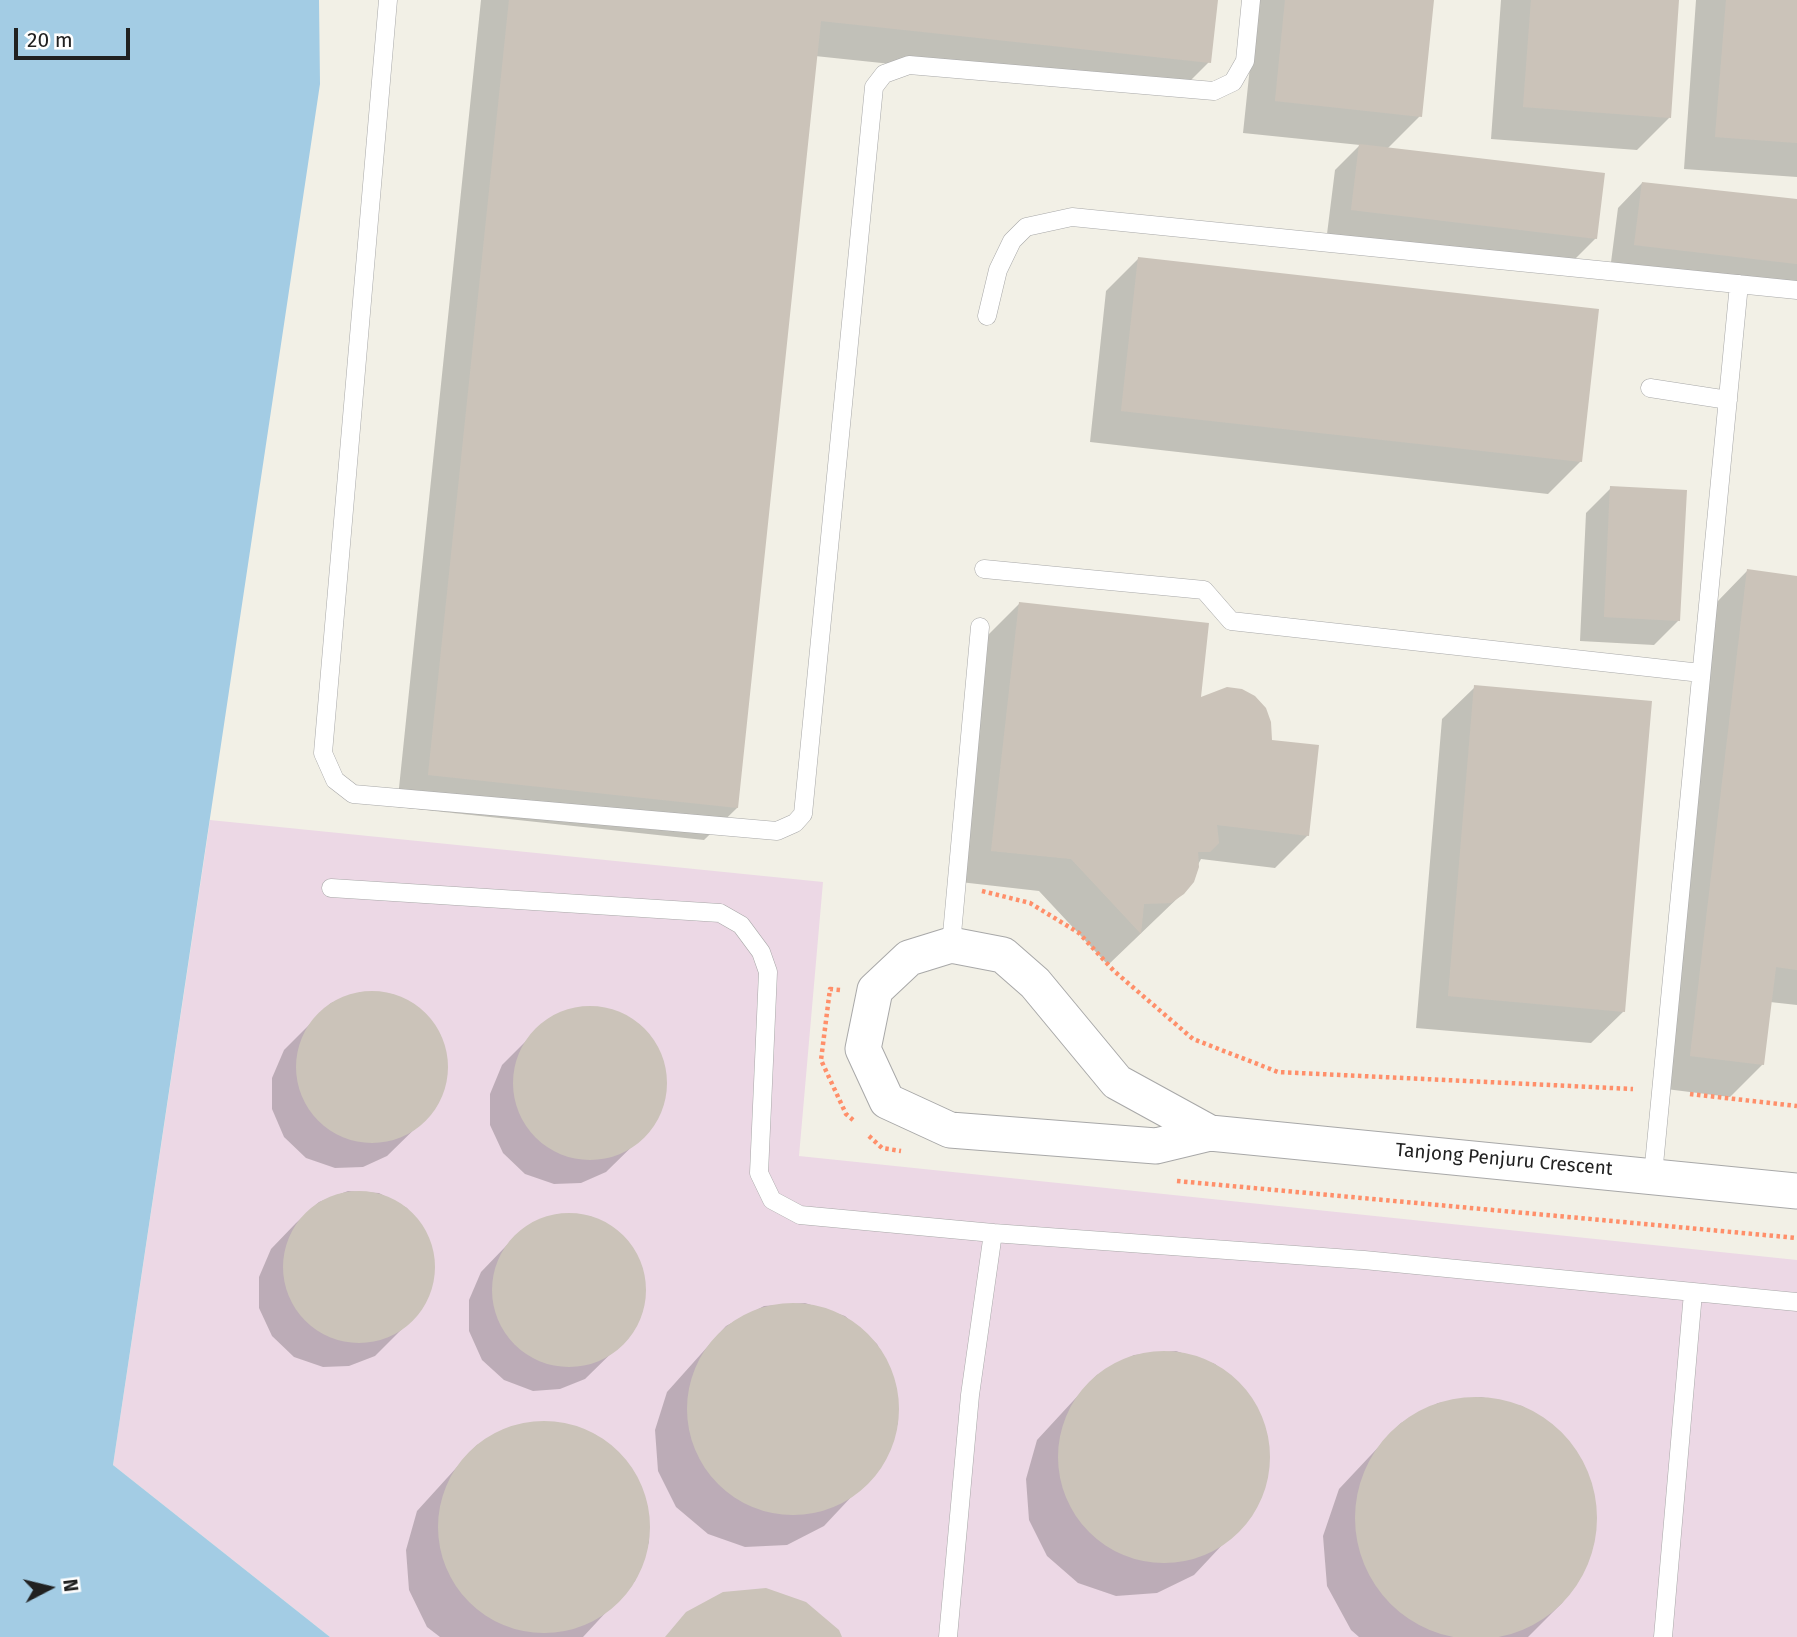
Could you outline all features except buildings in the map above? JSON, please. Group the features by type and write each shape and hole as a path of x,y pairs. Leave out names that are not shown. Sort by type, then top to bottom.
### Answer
{"street":[{"name":"Tanjong Penjuru Crescent","path":"1210,1133 1117,1082 1035,983 1003,955 951,945 909,958 875,990 863,1049 887,1101 950,1130 1156,1146 1210,1133 1797,1191"}],"lane":[{"path":"388,0 323,753 335,780 353,794 777,831 795,823 803,814 874,87 884,74 909,65 1214,91 1233,82 1245,61 1251,0"},
{"path":"987,316 998,270 1012,242 1026,227 1072,216 1797,290"},
{"path":"1653,1175 1739,284"},
{"path":"1650,388 1728,400"},
{"path":"984,569 1204,590 1231,621 1701,673"},
{"path":"951,945 980,627"},
{"path":"331,888 720,913 741,925 761,952 768,972 759,1173 772,1200 800,1215 993,1233 1364,1260 1797,1302"},
{"path":"948,1637 970,1395 993,1233"},
{"path":"1663,1637 1693,1293"}],"path":[{"path":"958,885 1030,904 1079,933 1114,971 1193,1039 1278,1072 1661,1091 1797,1106"}],"shaded area":[{"path":"210,820 823,882 799,1156 1797,1260 1797,1637 330,1637 113,1465"}],"water":[{"path":"0,0 319,0 320,84 113,1465 330,1637 0,1637"}]}
